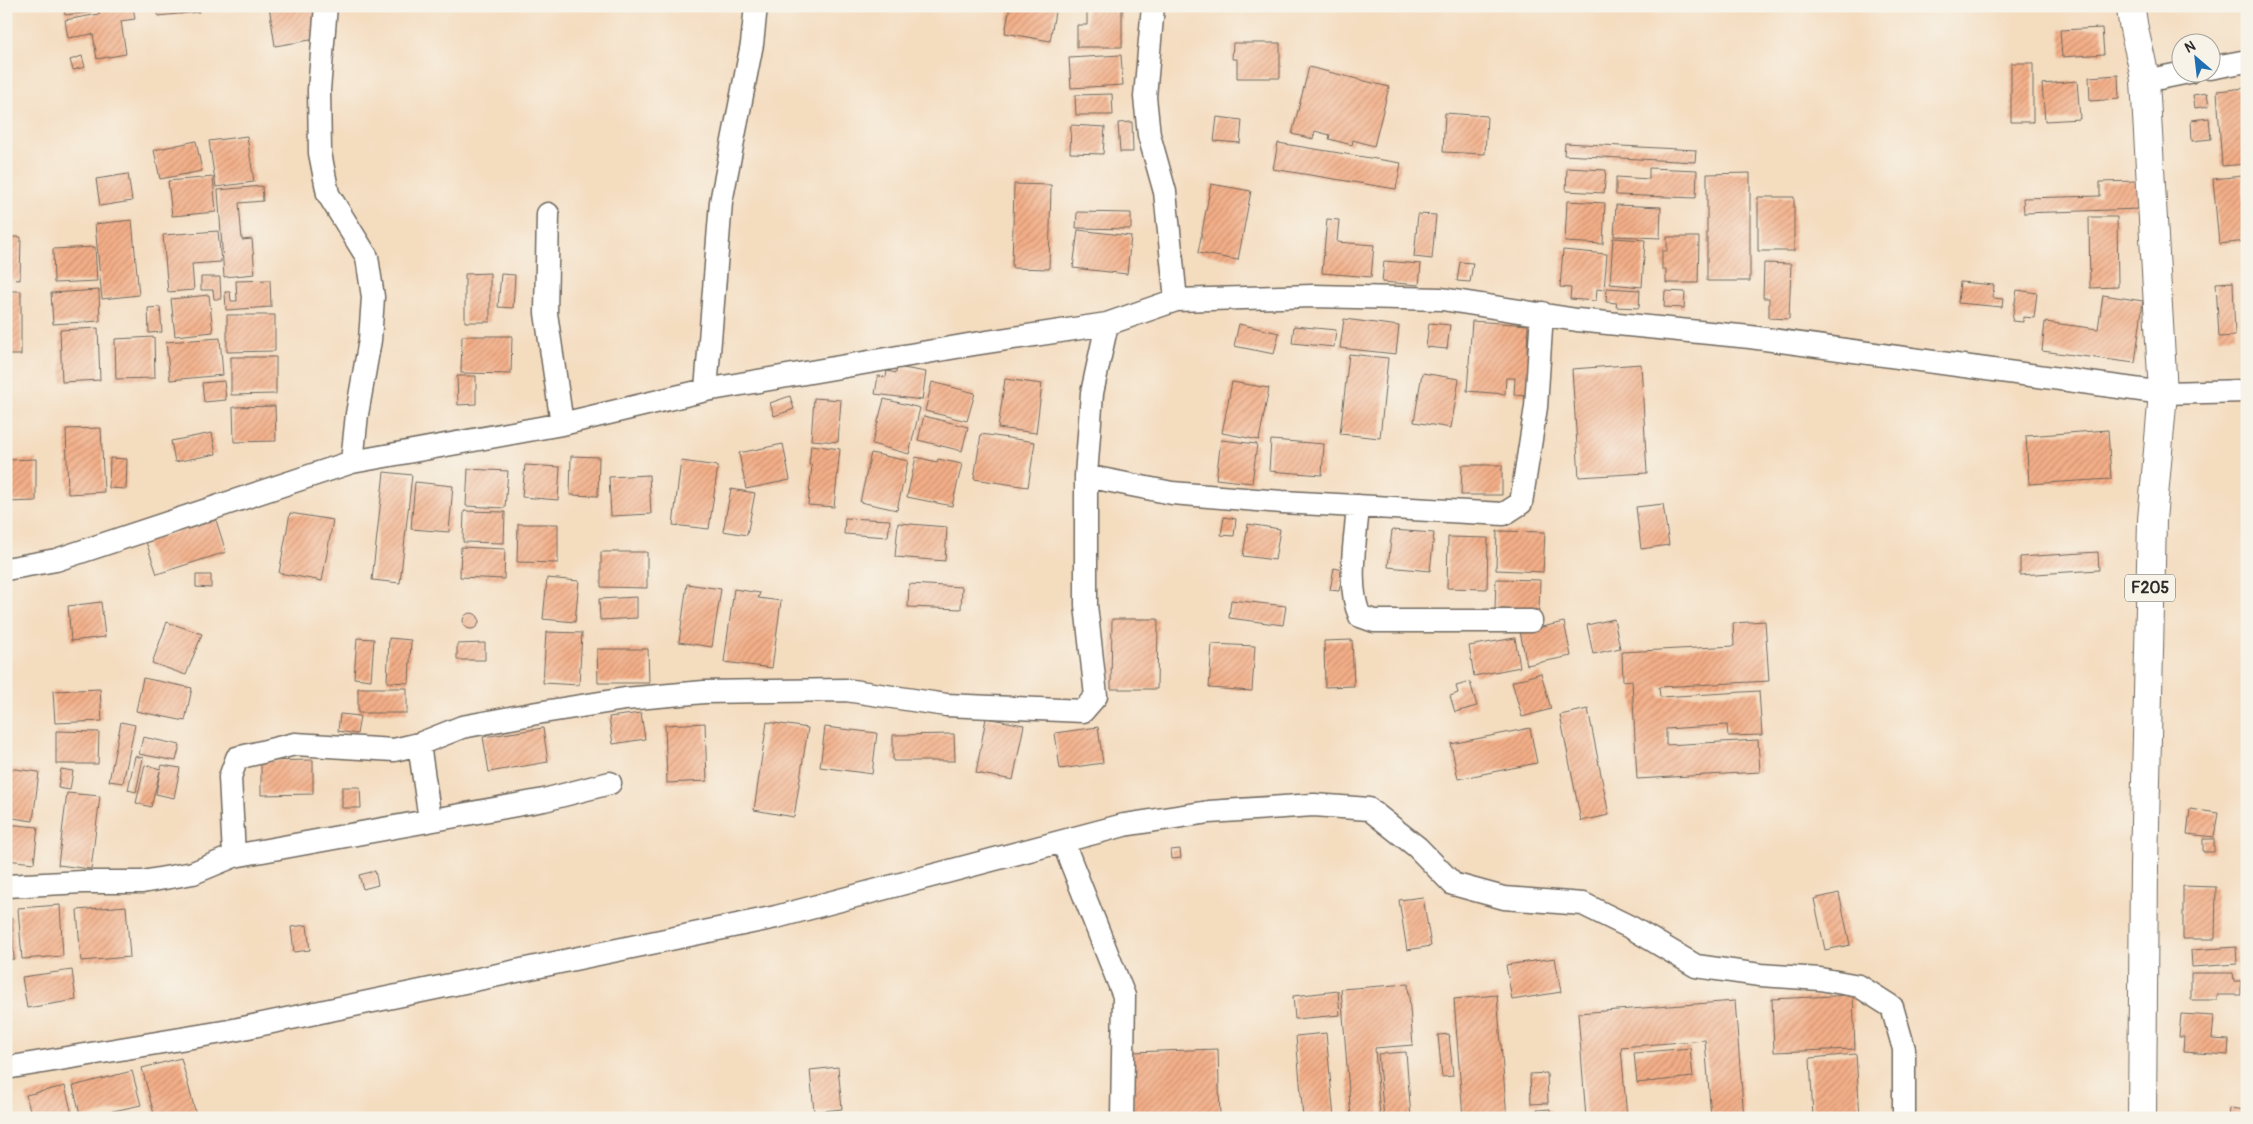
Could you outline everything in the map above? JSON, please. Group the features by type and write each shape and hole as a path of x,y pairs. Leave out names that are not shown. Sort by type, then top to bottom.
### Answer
{"main road":[{"name":"F205","path":"2131,6 2132,24 2144,70"},
{"name":"F205","path":"2142,1118 2144,867 2152,520 2163,393 2144,70 2149,24 2148,6"}],"street":[{"path":"326,6 319,90 320,153 328,194 368,257 373,296 370,340 357,414 352,462"},
{"path":"706,390 721,202 752,44 756,6"},
{"path":"1153,6 1146,97 1147,116 1149,136 1165,192 1176,300"},
{"path":"2220,66 2247,61"},
{"path":"2144,70 2170,71"},
{"path":"548,214 546,313 562,424"},
{"path":"6,569 56,560 352,462 562,424 706,390 974,344 1107,324 1176,300 1313,296 1442,299 1542,313 1577,320 1750,337 2163,393 2247,391"},
{"path":"1086,476 1172,492 1358,506 1504,514 1521,503 1536,407 1542,313"},
{"path":"234,856 230,777 237,758 295,744 394,750 419,744 462,728 625,700 704,692 846,690 946,705 1083,711 1096,696 1086,605 1086,476 1092,392 1107,324"},
{"path":"1358,506 1354,565 1354,603 1360,616 1374,621 1531,621"},
{"path":"419,744 430,820"},
{"path":"6,886 83,882 142,882 193,873 234,856 544,800 610,783"},
{"path":"6,1068 230,1031 776,917 1124,825 1210,812 1314,805 1369,809 1417,847 1453,884 1504,898 1583,904 1632,928 1696,966 1760,975 1820,979 1859,986 1892,1007 1904,1049 1904,1118"},
{"path":"1063,842 1124,996 1122,1118"}],"building":[{"path":"64,6 75,6 75,10 90,7 91,12 65,15"},
{"path":"98,6 133,6 135,19 121,21 126,54 97,59 93,34 68,38 65,20 99,14"},
{"path":"157,6 198,6 199,12 158,16"},
{"path":"269,6 317,6 322,38 275,46"},
{"path":"1010,6 1056,6 1050,41 1005,33"},
{"path":"1087,6 1122,6 1122,47 1077,47 1077,25 1087,25"},
{"path":"2102,28 2104,54 2062,57 2060,30"},
{"path":"1233,43 1280,43 1280,78 1237,78 1237,59 1232,59"},
{"path":"1121,55 1123,85 1071,88 1069,58"},
{"path":"82,56 85,67 73,70 70,60"},
{"path":"2011,63 2033,63 2033,122 2011,122"},
{"path":"1309,67 1389,87 1374,146 1353,140 1352,145 1329,139 1330,135 1315,131 1313,139 1292,134"},
{"path":"2118,75 2119,99 2090,101 2089,77"},
{"path":"2077,81 2080,119 2045,121 2042,84"},
{"path":"2245,88 2247,164 2222,166 2217,91"},
{"path":"2207,93 2209,106 2195,108 2193,95"},
{"path":"1112,94 1113,115 1076,115 1075,95"},
{"path":"1445,113 1487,116 1485,154 1443,152"},
{"path":"1217,117 1242,120 1240,143 1214,141"},
{"path":"2209,118 2211,139 2192,141 2191,120"},
{"path":"1132,122 1133,152 1120,152 1118,123"},
{"path":"1071,125 1105,127 1103,154 1070,153"},
{"path":"247,136 254,182 216,187 209,141"},
{"path":"196,141 202,171 160,179 154,150"},
{"path":"1278,143 1401,163 1396,189 1273,169"},
{"path":"1565,143 1696,150 1695,162 1564,155"},
{"path":"1567,168 1606,170 1604,193 1566,191"},
{"path":"1649,168 1697,170 1696,198 1616,195 1616,177 1649,179"},
{"path":"1750,173 1750,281 1707,281 1707,174"},
{"path":"128,174 132,201 100,206 96,179"},
{"path":"2242,176 2247,241 2219,244 2213,179"},
{"path":"213,177 216,212 172,216 168,181"},
{"path":"2138,181 2139,209 2024,213 2023,198 2100,196 2100,182"},
{"path":"1014,184 1051,185 1049,269 1012,268"},
{"path":"1211,184 1251,191 1238,260 1198,253"},
{"path":"262,186 263,201 239,203 242,240 252,239 255,274 224,277 218,190"},
{"path":"1758,197 1794,197 1794,251 1758,251"},
{"path":"1567,201 1605,203 1603,244 1565,242"},
{"path":"1616,205 1661,207 1660,238 1614,236"},
{"path":"1077,212 1131,213 1131,229 1076,228"},
{"path":"1418,214 1436,215 1432,259 1414,257"},
{"path":"2089,217 2117,217 2118,287 2090,288"},
{"path":"1327,219 1339,220 1337,242 1374,245 1371,277 1322,273"},
{"path":"132,220 139,295 102,299 95,224"},
{"path":"1078,230 1131,236 1127,274 1073,268"},
{"path":"218,231 221,262 192,264 194,290 168,292 163,235"},
{"path":"6,237 21,237 20,280 6,279"},
{"path":"1667,237 1699,237 1698,283 1666,283 1666,269 1662,269 1662,251 1667,251"},
{"path":"1613,238 1645,240 1642,287 1610,284"},
{"path":"95,247 97,281 54,283 53,249"},
{"path":"1563,250 1607,254 1604,290 1597,289 1596,301 1570,299 1571,288 1560,287"},
{"path":"1384,261 1421,264 1419,285 1382,282"},
{"path":"1460,262 1473,263 1470,282 1457,281"},
{"path":"1764,263 1791,264 1789,319 1769,318 1769,298 1763,298"},
{"path":"490,273 490,322 465,322 465,274"},
{"path":"501,274 515,275 513,308 498,307"},
{"path":"201,277 220,277 221,299 214,299 213,290 201,290"},
{"path":"270,280 271,307 226,310 225,292 230,292 231,301 237,301 236,281"},
{"path":"1960,282 1994,285 1993,298 2003,299 2002,307 1958,303"},
{"path":"2233,282 2235,336 2219,337 2216,283"},
{"path":"1607,288 1640,290 1639,308 1616,307 1617,303 1606,302"},
{"path":"99,290 100,321 53,324 51,293"},
{"path":"2017,290 2037,293 2034,318 2023,317 2023,322 2012,321"},
{"path":"6,291 21,291 21,355 6,355"},
{"path":"1665,291 1685,292 1684,308 1664,307"},
{"path":"209,295 213,332 175,336 171,299"},
{"path":"2103,295 2143,301 2135,363 2042,351 2045,322 2098,329"},
{"path":"160,307 162,332 149,333 148,308"},
{"path":"227,315 275,315 275,351 227,352"},
{"path":"1344,319 1399,326 1396,354 1340,348"},
{"path":"1472,321 1528,325 1527,352 1532,352 1529,396 1514,395 1515,378 1506,378 1505,394 1467,391"},
{"path":"1429,323 1450,325 1447,349 1426,347"},
{"path":"1239,324 1279,333 1274,354 1234,346"},
{"path":"1294,326 1336,330 1334,347 1292,343"},
{"path":"98,328 100,380 62,382 60,330"},
{"path":"462,336 512,336 511,374 461,373"},
{"path":"154,337 155,378 116,379 115,339"},
{"path":"220,338 223,375 170,380 166,342"},
{"path":"1349,354 1388,358 1380,438 1340,434"},
{"path":"231,357 276,357 276,394 231,395"},
{"path":"1641,364 1647,473 1579,477 1572,369"},
{"path":"897,367 926,372 922,400 875,394 878,376 886,377 887,371 896,373"},
{"path":"1422,373 1459,379 1451,428 1414,422"},
{"path":"457,376 476,376 476,404 458,405"},
{"path":"1005,379 1042,384 1036,433 998,428"},
{"path":"224,381 226,400 204,402 202,383"},
{"path":"932,382 975,393 967,421 925,411"},
{"path":"1232,382 1269,388 1259,440 1222,433"},
{"path":"790,396 794,409 774,416 770,403"},
{"path":"814,398 841,400 838,442 811,440"},
{"path":"884,399 920,408 909,454 872,444"},
{"path":"275,406 276,441 234,442 233,407"},
{"path":"924,416 968,427 962,451 918,440"},
{"path":"101,428 104,492 68,494 66,429"},
{"path":"2108,430 2111,479 2029,484 2026,436"},
{"path":"212,433 216,454 175,462 171,441"},
{"path":"981,434 1035,442 1028,487 974,479"},
{"path":"1221,440 1257,444 1252,483 1216,479"},
{"path":"1271,440 1324,444 1322,475 1269,471"},
{"path":"783,444 790,480 746,489 739,453"},
{"path":"811,445 840,449 834,507 808,505 812,465 809,465"},
{"path":"871,453 908,461 897,510 860,502"},
{"path":"571,456 599,457 598,496 570,495"},
{"path":"916,457 937,462 938,459 962,464 952,506 907,497"},
{"path":"110,458 127,459 126,489 109,488"},
{"path":"36,459 36,501 6,502 6,460"},
{"path":"681,461 718,466 709,529 673,525"},
{"path":"525,465 560,467 558,500 522,497"},
{"path":"1462,465 1502,465 1502,495 1461,495"},
{"path":"468,469 508,471 505,508 466,506"},
{"path":"384,472 412,475 400,583 372,580"},
{"path":"649,475 651,514 611,516 609,477"},
{"path":"415,482 453,486 449,532 411,529"},
{"path":"731,489 755,493 747,535 723,531"},
{"path":"1663,504 1669,545 1641,549 1636,507"},
{"path":"464,511 505,512 504,543 463,542"},
{"path":"290,513 333,520 322,581 279,573"},
{"path":"1224,517 1236,519 1234,536 1221,535"},
{"path":"845,518 890,520 888,537 844,534"},
{"path":"216,520 226,552 157,574 146,542"},
{"path":"898,523 947,527 945,561 895,557"},
{"path":"518,524 558,524 558,563 517,562"},
{"path":"1248,524 1280,529 1275,560 1243,556"},
{"path":"1392,530 1434,533 1430,571 1388,567"},
{"path":"1497,531 1545,532 1543,572 1496,570"},
{"path":"1448,537 1488,538 1487,589 1447,588"},
{"path":"461,547 505,549 504,579 460,577"},
{"path":"601,552 647,552 647,588 601,587"},
{"path":"2098,552 2099,570 2020,575 2020,557"},
{"path":"1334,568 1343,570 1339,591 1330,590"},
{"path":"196,575 211,575 211,588 196,587"},
{"path":"547,578 579,581 575,622 543,619"},
{"path":"1496,579 1540,580 1539,610 1495,609"},
{"path":"687,584 721,589 712,647 679,642"},
{"path":"909,584 962,587 961,609 908,607"},
{"path":"734,589 760,593 758,598 781,601 772,668 724,662"},
{"path":"637,597 637,618 600,620 599,599"},
{"path":"1231,600 1286,606 1283,625 1229,618"},
{"path":"101,602 105,637 71,641 68,606"},
{"path":"468,613 474,613 479,618 477,627 468,629 463,624 463,618"},
{"path":"1112,619 1158,619 1157,689 1111,689"},
{"path":"1614,619 1620,648 1593,654 1587,625"},
{"path":"1765,621 1769,681 1659,687 1660,697 1759,691 1762,735 1728,736 1727,725 1666,729 1666,745 1758,740 1760,772 1637,779 1632,680 1623,681 1622,652 1734,646 1733,623"},
{"path":"167,622 202,634 186,675 152,663"},
{"path":"1564,622 1571,656 1527,665 1520,632"},
{"path":"546,632 582,633 579,685 543,683"},
{"path":"357,638 374,639 371,680 354,678"},
{"path":"389,638 411,640 409,683 387,682"},
{"path":"1515,638 1520,667 1474,676 1469,646"},
{"path":"1352,640 1354,686 1325,687 1324,641"},
{"path":"485,643 485,660 457,660 457,644"},
{"path":"1212,644 1255,646 1252,691 1209,688"},
{"path":"597,649 648,649 649,683 598,683"},
{"path":"1541,673 1551,709 1522,717 1512,682"},
{"path":"143,678 192,688 185,721 136,711"},
{"path":"1470,682 1477,706 1455,712 1450,696 1458,693 1456,686"},
{"path":"358,688 407,688 407,713 358,713"},
{"path":"100,689 102,721 55,723 53,691"},
{"path":"1588,709 1609,815 1581,821 1560,715"},
{"path":"641,713 645,739 613,744 609,717"},
{"path":"340,714 360,716 357,734 338,731"},
{"path":"986,718 1024,725 1013,780 976,773"},
{"path":"121,722 135,725 123,783 109,781"},
{"path":"767,722 808,728 794,817 754,810"},
{"path":"705,723 707,781 667,783 665,725"},
{"path":"825,727 877,733 872,774 820,767"},
{"path":"1098,727 1103,763 1060,769 1055,733"},
{"path":"543,728 548,762 489,772 483,737"},
{"path":"1530,728 1537,763 1458,779 1451,744"},
{"path":"56,731 99,732 98,764 56,764"},
{"path":"954,734 955,761 893,761 893,735"},
{"path":"143,737 180,745 176,761 139,754"},
{"path":"135,756 143,758 136,792 128,790"},
{"path":"313,760 313,794 261,795 261,761"},
{"path":"145,765 161,769 162,765 180,768 174,798 156,794 160,771 151,807 136,803"},
{"path":"6,768 39,772 33,821 6,817"},
{"path":"61,769 73,771 70,790 58,788"},
{"path":"342,787 360,787 361,808 342,808"},
{"path":"67,793 100,796 91,869 58,865"},
{"path":"2190,809 2218,813 2214,837 2187,834"},
{"path":"6,824 38,827 34,863 6,860"},
{"path":"2203,839 2214,839 2214,852 2203,852"},
{"path":"1180,849 1181,858 1172,859 1171,850"},
{"path":"375,871 378,885 363,889 359,875"},
{"path":"2183,886 2216,887 2215,939 2183,939"},
{"path":"1839,893 1850,945 1825,950 1814,899"},
{"path":"1423,897 1431,946 1407,950 1399,900"},
{"path":"60,905 63,956 22,959 18,908"},
{"path":"126,906 130,957 81,961 77,910"},
{"path":"6,918 12,918 14,959 6,960"},
{"path":"307,925 310,950 294,952 291,927"},
{"path":"2236,947 2237,964 2192,967 2191,950"},
{"path":"1555,958 1561,992 1512,1000 1506,965"},
{"path":"72,970 76,1000 27,1008 22,977"},
{"path":"2191,973 2233,973 2234,981 2241,981 2241,995 2217,995 2217,1000 2191,1000"},
{"path":"1408,984 1413,1045 1375,1048 1380,1118 1351,1118 1341,989"},
{"path":"1338,991 1340,1015 1295,1019 1293,996"},
{"path":"1497,995 1507,1118 1463,1118 1454,999"},
{"path":"1853,995 1855,1049 1774,1052 1772,999"},
{"path":"1735,1001 1744,1118 1711,1118 1705,1040 1621,1047 1627,1118 1586,1118 1578,1013"},
{"path":"2181,1014 2214,1016 2212,1039 2229,1040 2228,1055 2183,1052 2184,1037 2179,1037"},
{"path":"1326,1033 1334,1118 1303,1118 1296,1036"},
{"path":"1449,1034 1453,1076 1442,1077 1438,1035"},
{"path":"1690,1048 1693,1077 1637,1083 1634,1053"},
{"path":"1218,1049 1220,1118 1133,1118 1132,1052"},
{"path":"1406,1052 1411,1118 1384,1118 1378,1054"},
{"path":"1856,1054 1860,1118 1813,1118 1810,1058"},
{"path":"181,1058 197,1118 155,1118 142,1068"},
{"path":"838,1067 842,1109 814,1112 810,1070"},
{"path":"132,1071 141,1105 81,1118 73,1086"},
{"path":"1547,1073 1548,1103 1531,1104 1530,1074"},
{"path":"65,1086 73,1118 32,1118 26,1095"},
{"path":"2229,1108 2247,1110 2247,1118 2228,1118"},
{"path":"1550,1109 1551,1118 1538,1118 1537,1110"}]}
